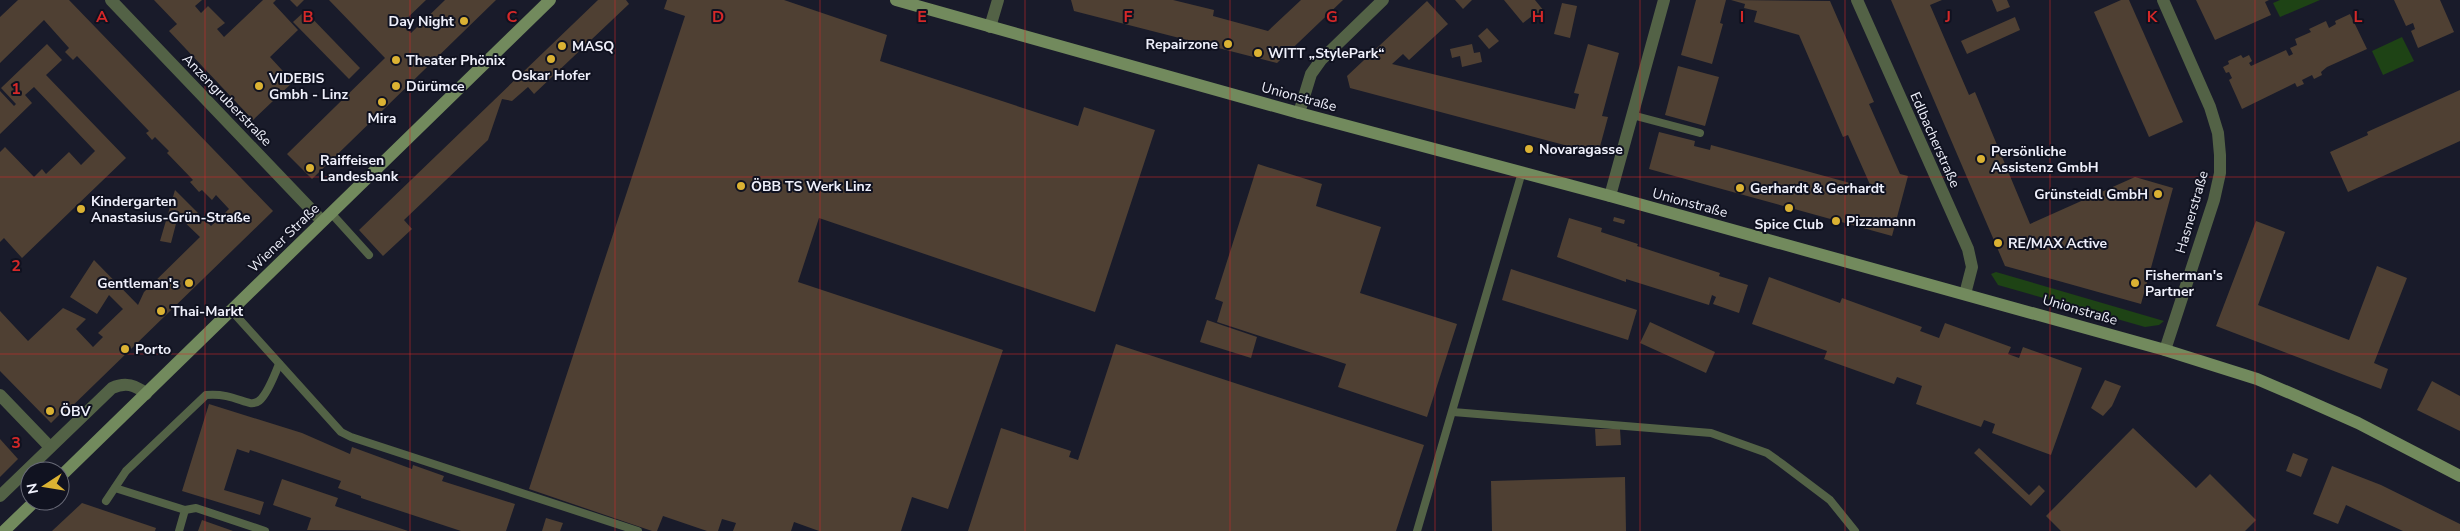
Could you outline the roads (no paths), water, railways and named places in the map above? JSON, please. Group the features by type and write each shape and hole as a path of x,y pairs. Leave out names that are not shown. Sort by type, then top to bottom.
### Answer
{"main road":[{"name":"Wiener Straße","path":"70,467 550,0"},
{"name":"Unionstraße","path":"896,0 1299,113 1610,196 2165,350 2257,379 2297,396 2358,423 2460,476"},
{"path":"4,531 25,511"}],"street":[{"name":"Anzengruberstraße","path":"111,0 326,217"},
{"path":"990,26 998,0"},
{"path":"1299,113 1311,74 1321,60 1383,0"},
{"path":"1610,196 1664,0"},
{"name":"Edlbacherstraße","path":"1857,0 1968,249 1972,266 1965,294"},
{"name":"Hasnerstraße","path":"2163,0 2210,107 2218,133 2220,155 2220,173 2214,200 2165,350"},
{"path":"0,496 112,388 120,384 131,385 146,394"},
{"path":"0,395 50,447"}],"lane":[{"path":"1632,115 1700,133"},
{"path":"1416,531 1453,412 1501,238 1522,172"},
{"path":"326,217 369,255"},
{"path":"232,310 341,432 351,437 638,531"},
{"path":"106,501 126,471 206,395 214,394 252,404 261,402 270,389 279,364"},
{"path":"1453,412 1711,433 1767,453 1830,500 1855,531"},
{"path":"115,488 185,510 196,508 265,531"},
{"path":"179,531 185,510"}],"place":[{"name":"Day Night","path":"464,21"},
{"name":"Repairzone","path":"1228,44"},
{"name":"MASQ","path":"562,46"},
{"name":"WITT „StylePark“","path":"1258,53"},
{"name":"Oskar Hofer","path":"551,59"},
{"name":"Theater Phönix","path":"396,60"},
{"name":"VIDEBIS Gmbh - Linz","path":"259,86"},
{"name":"Dürümce","path":"396,86"},
{"name":"Mira","path":"382,102"},
{"name":"Novaragasse","path":"1529,149"},
{"name":"Persönliche Assistenz GmbH","path":"1981,159"},
{"name":"Raiffeisen Landesbank","path":"310,168"},
{"name":"ÖBB TS Werk Linz","path":"741,186"},
{"name":"Gerhardt & Gerhardt","path":"1740,188"},
{"name":"Grünsteidl GmbH","path":"2158,194"},
{"name":"Spice Club","path":"1789,208"},
{"name":"Kindergarten Anastasius-Grün-Straße","path":"81,209"},
{"name":"Pizzamann","path":"1836,221"},
{"name":"RE/MAX Active","path":"1998,243"},
{"name":"Gentleman's","path":"189,283"},
{"name":"Fisherman's Partner","path":"2135,283"},
{"name":"Thai-Markt","path":"161,311"},
{"name":"Porto","path":"125,349"},
{"name":"ÖBV","path":"50,411"}]}
